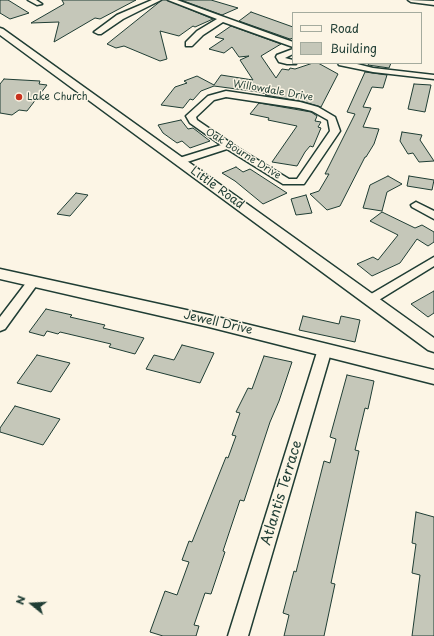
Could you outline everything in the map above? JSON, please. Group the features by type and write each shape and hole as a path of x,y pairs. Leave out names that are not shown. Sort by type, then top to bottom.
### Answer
{"street":[{"path":"31,0 39,4"},
{"path":"98,32 120,17 158,0"},
{"path":"171,0 292,45"},
{"path":"411,0 434,3"},
{"path":"189,44 200,33 223,19"},
{"name":"Little Road","path":"0,31 434,346"},
{"path":"292,51 280,57 282,60 292,62"},
{"path":"346,64 373,70 434,76"},
{"name":"Willowdale Drive","path":"191,116 211,98 226,94 300,105 315,109 332,119 335,131 300,182"},
{"name":"Oak Bourne Drive","path":"191,116 192,121 198,126 287,182 300,182"},
{"path":"183,164 232,147"},
{"path":"416,205 434,216"},
{"path":"370,300 434,261"},
{"name":"Jewell Drive","path":"0,274 209,321 434,377"},
{"path":"0,326 33,282"},
{"name":"Atlantis Terrace","path":"238,636 325,349"}],"building":[{"path":"0,0 8,0 29,13 10,19 0,13"},
{"path":"62,0 136,0 100,19 95,18 54,42 59,22 31,23 64,4"},
{"path":"162,0 167,0 213,19 195,27 193,26 179,36 160,31 167,59 160,61 124,46 116,48 107,44"},
{"path":"181,0 211,0 238,8 222,15"},
{"path":"251,12 292,27 292,38 290,39 239,21"},
{"path":"231,26 281,44 261,56 276,78 282,69 295,69 310,64 320,64 338,74 321,107 300,101 265,95 267,94 259,92 214,86 201,91 193,100 190,99 183,108 161,105 175,87 187,83 184,81 197,76 214,85 221,75 253,80 240,60 249,56 239,57 232,47 224,53 209,49 224,39 215,37"},
{"path":"368,64 391,64 389,68"},
{"path":"365,72 387,75 383,88 372,87 363,107 371,108 363,127 379,129 374,144 365,157 340,206 327,210 310,194 319,191 329,174 325,174 355,114 347,112"},
{"name":"Lake Church","path":"4,79 40,81 39,84 47,85 27,111 19,110 12,115 0,113 0,84"},
{"path":"414,84 431,85 425,112 408,109"},
{"path":"259,103 311,112 317,116 315,121 321,122 318,127 321,128 313,147 310,146 297,166 272,162 297,126 268,120 269,118 250,114"},
{"path":"181,120 188,129 193,128 210,141 190,148 182,141 177,143 163,133 158,125"},
{"path":"402,132 422,135 420,140 434,161 419,162 413,153 408,154 400,141"},
{"path":"236,167 243,172 250,169 287,193 263,204 235,181 222,173"},
{"path":"388,176 402,184 387,192 382,211 363,208 370,185"},
{"path":"409,176 434,180 432,190 407,186"},
{"path":"76,193 88,195 70,216 57,214"},
{"path":"306,195 312,213 296,215 291,199"},
{"path":"382,212 415,228 422,225 434,232 434,242 428,246 417,239 400,263 372,276 357,264 373,257 378,260 398,235 370,221"},
{"path":"434,291 434,313 428,317 411,304"},
{"path":"46,309 72,315 70,317 105,325 103,328 144,338 135,354 109,347 111,344 60,332 58,334 47,331 44,336 29,332"},
{"path":"303,316 339,324 341,316 360,320 355,342 299,330"},
{"path":"182,345 214,353 200,383 146,369 154,355 174,360"},
{"path":"37,355 70,363 51,392 17,383"},
{"path":"264,356 292,362 279,401 270,422 244,501 240,500 223,551 225,552 211,594 205,593 194,625 199,626 196,636 163,636 150,632 165,591 177,595 189,562 182,560 189,541 192,542 226,457 228,458 236,436 232,435 240,413 236,412 248,388 252,389"},
{"path":"347,375 374,381 368,409 365,408 355,450 359,451 331,583 335,584 324,636 284,636 289,615 283,613 294,571 296,572 324,461 330,463 336,439 330,437"},
{"path":"15,406 60,419 43,445 0,432 0,428"},
{"path":"416,512 434,517 434,636 412,636 420,575 412,573 416,544 412,543"}],"place":[{"name":"Lake Church","path":"19,97"}]}
